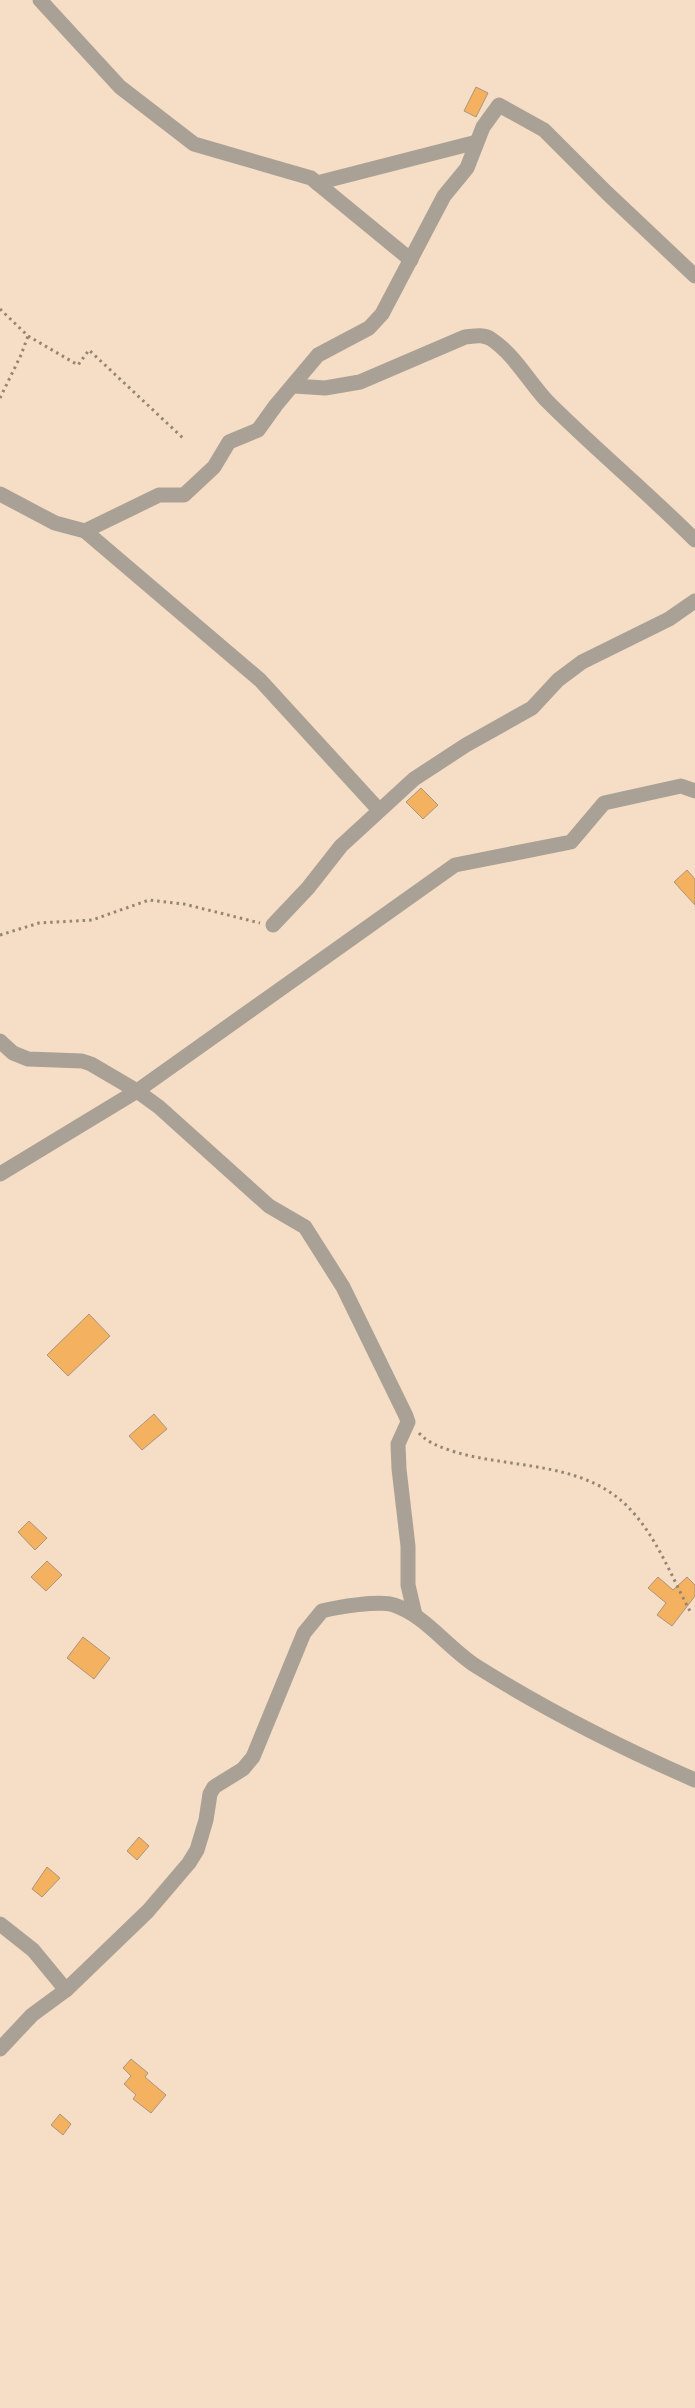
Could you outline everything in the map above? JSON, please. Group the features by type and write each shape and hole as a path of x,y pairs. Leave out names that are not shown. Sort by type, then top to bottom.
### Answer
{"street":[{"path":"40,0 120,87 194,144 311,178 411,260"},
{"path":"85,531 159,495 184,495 214,468 229,442 258,430 276,405 294,386 318,355 369,328 382,314 444,196 467,168 483,127 500,105 544,130 695,276"},
{"path":"317,184 477,142"},
{"path":"294,386 325,388 360,382 465,337 481,335 490,338 499,345 537,390 579,433 695,540"},
{"path":"0,494 55,523 85,531 260,680 379,810"},
{"path":"273,925 308,888 342,846 414,779 466,745 532,708 558,680 582,662 669,619 695,601"},
{"path":"0,1174 137,1091 455,865 571,842 604,803 681,786 695,791"},
{"path":"0,1041 13,1053 28,1058 82,1061 91,1064 137,1091 159,1107 270,1206 302,1224 311,1233 344,1287 404,1410 408,1422 398,1444 408,1546 408,1585 415,1615"},
{"path":"0,2049 32,2015 66,1990 148,1911 189,1863 197,1850 206,1820 210,1794 219,1782 243,1769 253,1757 309,1624 322,1611 378,1604 393,1605 415,1615 453,1651 550,1711 695,1780"},
{"path":"0,1924 33,1950 66,1990"}],"path":[{"path":"0,309 28,336 78,365 90,350 184,439"},
{"path":"0,398 28,336"},
{"path":"0,935 39,923 92,920 149,900 184,904 247,921 273,925"},
{"path":"408,1422 425,1439 436,1446 468,1456 560,1470 605,1489 629,1507 650,1533 691,1613"}],"building":[{"path":"476,87 488,93 476,117 464,111"},
{"path":"421,788 438,805 423,819 406,802"},
{"path":"687,870 695,879 695,905 674,882"},
{"path":"89,1314 110,1336 68,1376 47,1355"},
{"path":"154,1414 167,1429 142,1450 129,1436"},
{"path":"29,1521 47,1538 35,1550 18,1532"},
{"path":"47,1561 62,1575 46,1591 31,1577"},
{"path":"658,1577 673,1590 687,1577 695,1585 695,1596 672,1626 657,1615 666,1603 648,1588"},
{"path":"83,1637 110,1658 94,1679 67,1658"},
{"path":"139,1837 149,1846 137,1860 127,1851"},
{"path":"47,1867 60,1878 42,1897 32,1889"},
{"path":"131,2059 148,2073 145,2077 166,2095 151,2113 133,2099 136,2095 124,2084 131,2076 123,2068"},
{"path":"60,2114 71,2124 63,2135 51,2125"}]}
